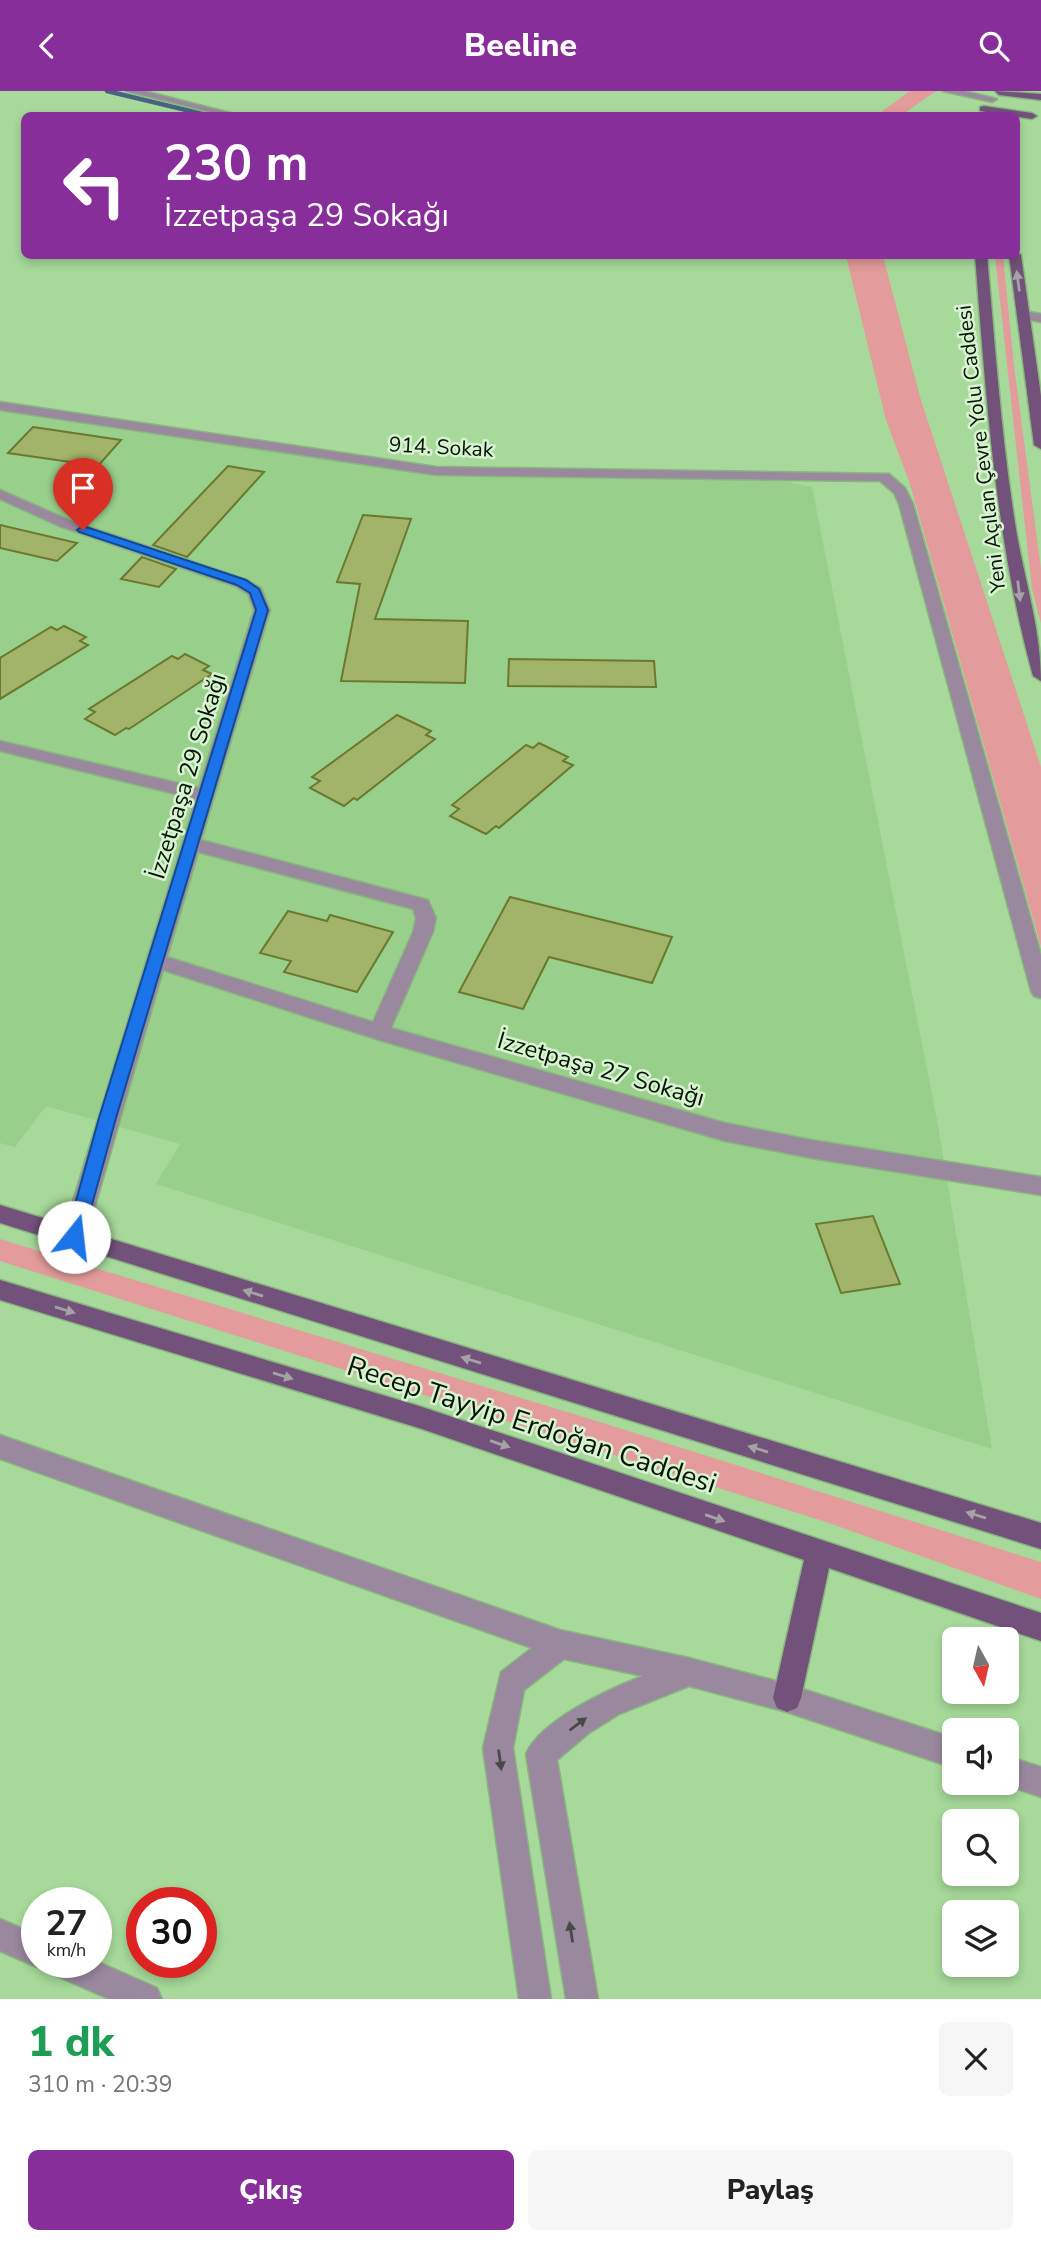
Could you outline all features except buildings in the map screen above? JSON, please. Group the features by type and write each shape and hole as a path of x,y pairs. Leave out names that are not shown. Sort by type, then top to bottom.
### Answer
{"main road":[{"path":"982,112 997,94 1041,97"},
{"path":"1023,124 1041,107"},
{"path":"1020,115 1032,116"},
{"name":"Yeni Açılan Çevre Yolu Caddesi","path":"981,259 993,401 1010,532 1025,626 1041,676"},
{"path":"1016,259 1041,446"},
{"name":"Recep Tayyip Erdoğan Caddesi","path":"0,1214 1041,1535"},
{"name":"Recep Tayyip Erdoğan Caddesi","path":"0,1290 419,1416 1041,1627"},
{"path":"787,1698 819,1553"}],"street":[{"path":"131,91 220,112"},
{"path":"948,91 997,94"},
{"path":"1023,315 1041,318"},
{"name":"914. Sokak","path":"0,406 436,471 884,477 900,491 906,504 1041,991"},
{"name":"İzzetpaşa 29 Sokağı","path":"0,494 64,523 242,583 255,591 262,610 74,1237"},
{"path":"0,746 206,796"},
{"path":"192,844 421,905 426,918 423,932 379,1032"},
{"name":"İzzetpaşa 27 Sokağı","path":"156,961 379,1032 725,1132 1041,1187"},
{"path":"1,1448 560,1644 689,1672 787,1698 942,1749"},
{"path":"535,1999 498,1748 511,1682 560,1644"},
{"path":"582,1999 541,1754 579,1723 610,1703 689,1672"},
{"path":"1019,1775 1041,1782"},
{"path":"0,1935 21,1944"},
{"path":"98,1978 146,1999"}],"shaded area":[{"path":"910,91 936,91 906,112 881,112"},
{"path":"847,259 884,259 920,397 1041,767 1041,947 910,484 886,420"},
{"path":"995,259 1003,259 1014,366 1041,569 1041,623 1032,589"},
{"path":"0,411 442,477 768,478 812,487 937,1120 992,1449 156,1184 180,1144 46,1106 15,1147 0,1143"},
{"path":"0,1239 603,1423 1041,1562 1041,1599 829,1523 0,1261"}],"waterway":[{"path":"107,91 194,112"}],"route":[{"path":"74,1237 262,610 261,601 255,591 242,583 83,530"}]}
